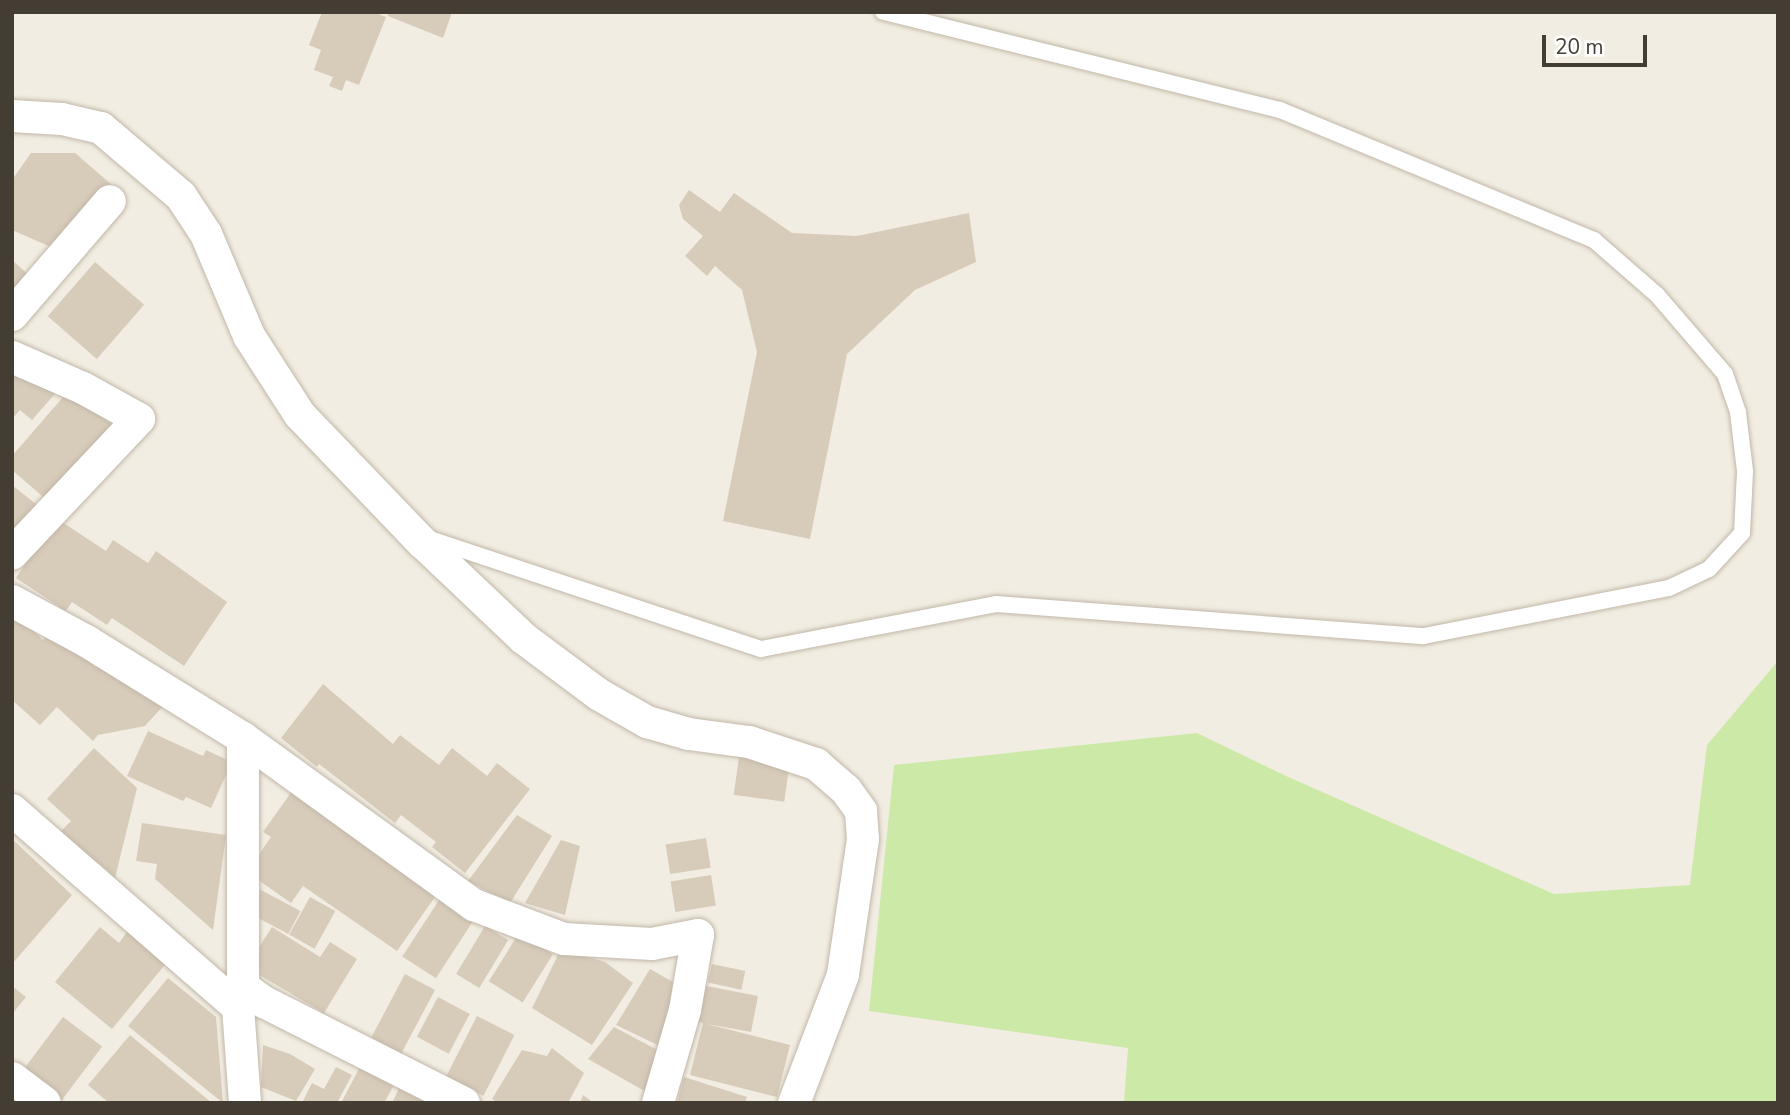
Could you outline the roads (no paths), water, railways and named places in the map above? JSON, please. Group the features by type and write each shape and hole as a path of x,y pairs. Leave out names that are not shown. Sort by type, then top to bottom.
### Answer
{"street":[{"path":"12,116 62,119 101,128 181,196 206,234 249,335 300,415 415,534 523,638 598,694 647,722 689,734 750,742 816,764 846,790 861,811 863,839 843,975 794,1103"},
{"path":"12,315 110,201"},
{"path":"12,357 83,388 139,419 12,554"},
{"path":"12,601 88,642 243,738 474,905 564,939 652,944 698,935 685,1010 658,1103"},
{"path":"243,738 240,997 245,1103"},
{"path":"12,810 240,997 264,1002 464,1103"},
{"path":"12,1078 45,1103"}],"lane":[{"path":"415,534 761,649 996,604 1424,636 1669,588 1709,569 1742,533 1745,471 1738,412 1725,374 1657,295 1594,240 1280,110 883,12"}]}
